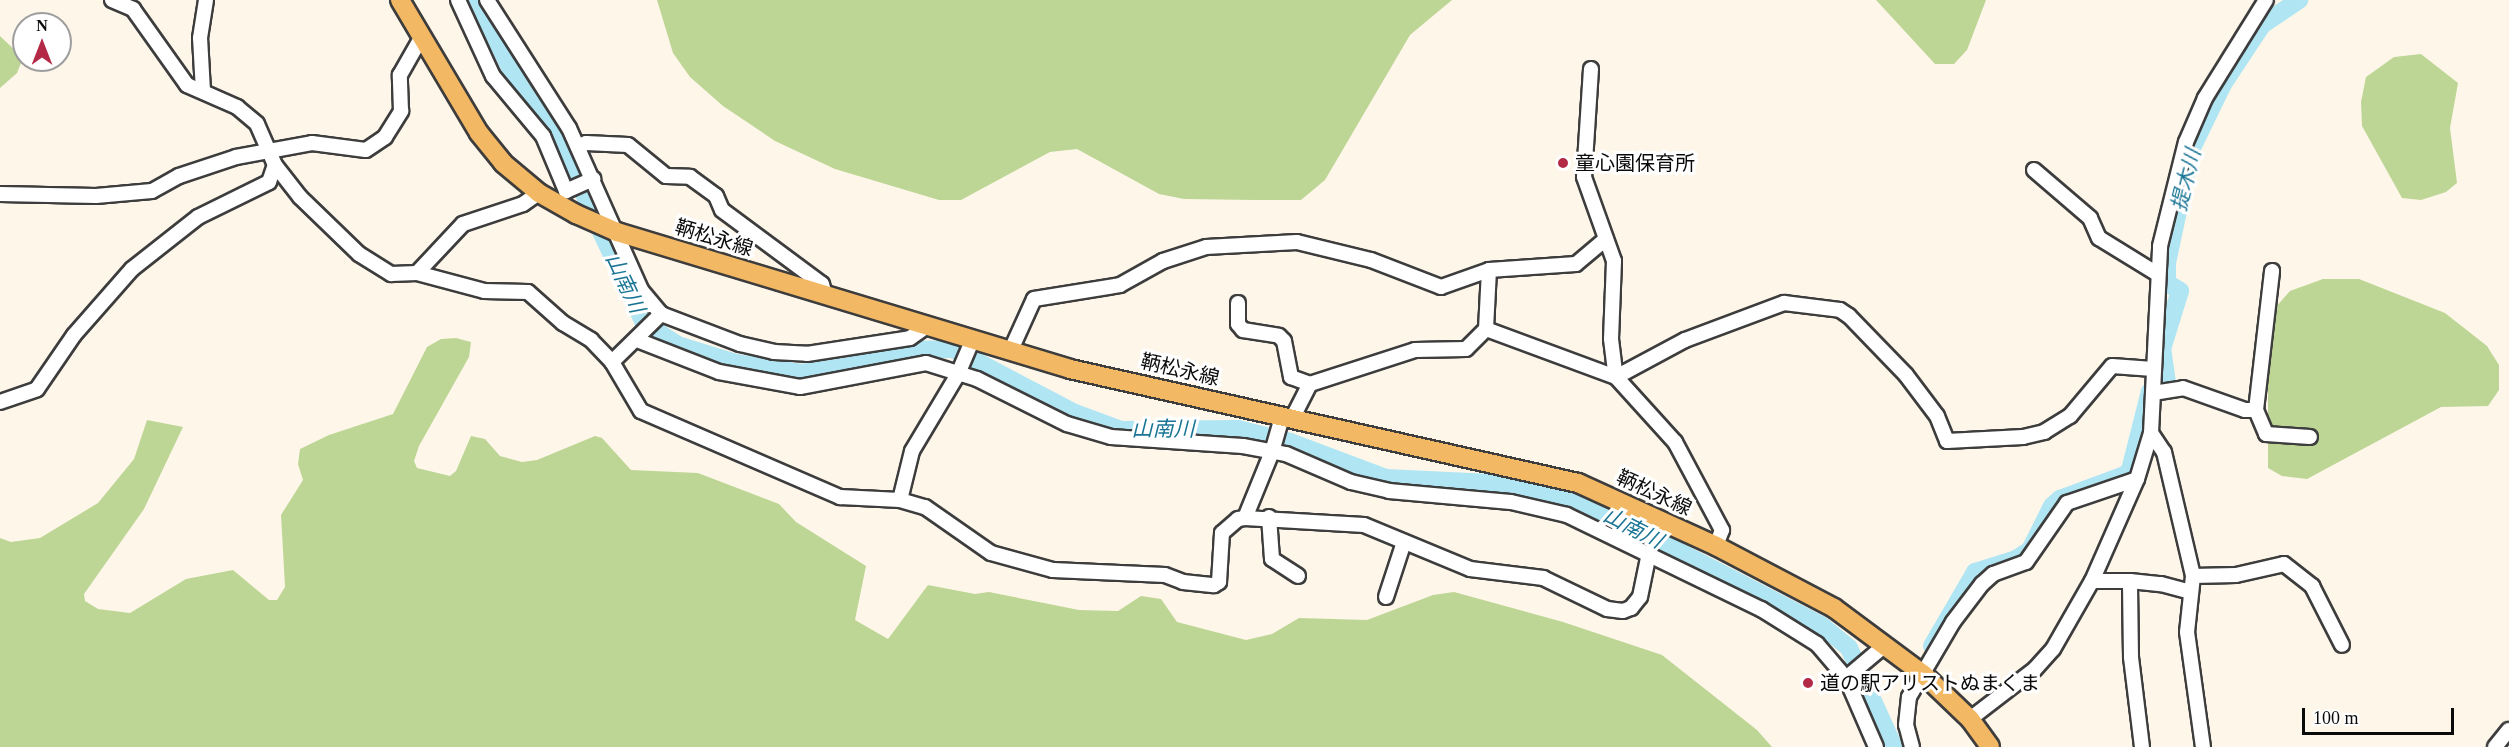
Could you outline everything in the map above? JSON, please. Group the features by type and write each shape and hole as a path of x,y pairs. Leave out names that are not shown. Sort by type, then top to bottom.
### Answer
{"main road":[{"name":"鞆松永線","path":"400,0 478,133 503,163 539,193 576,214 614,230 926,327 971,345 1010,352 1284,421 1578,483 1716,546 1834,609 1879,652 1923,674 1970,719 1990,747"}],"street":[{"path":"112,0 133,9 187,85 237,107 256,124 273,159 300,197 359,254 391,274 417,273 484,291 528,292 563,323 591,340 612,362 641,411 840,497 900,500 925,507 991,553 1053,570 1165,575 1183,582 1214,585 1219,582 1222,533 1238,519 1269,517 1364,525 1482,573 1544,578 1607,609 1623,611 1631,608 1640,597 1649,553"},
{"path":"203,92 200,38 206,0"},
{"path":"458,0 493,76 543,135 566,191 591,180"},
{"path":"487,0 578,147 642,290 659,317 740,344 774,352 807,354 910,338 926,327"},
{"path":"1970,719 2034,669 2053,649 2092,580 2137,479 2151,433 2156,273 2186,142 2205,98 2266,0"},
{"path":"0,194 96,196 152,191 179,176 236,157 273,159 320,143 355,151 366,150 385,136 401,111 400,75 421,38"},
{"path":"1591,69 1584,177 1614,261 1611,339 1616,377"},
{"path":"578,147 586,143 628,146 666,176 690,177 716,196 722,210 822,284 825,296"},
{"path":"0,402 37,389 74,335 132,269 198,217 269,182 273,159"},
{"path":"2034,170 2090,218 2099,238 2156,273"},
{"path":"417,273 463,224 523,204 539,193"},
{"path":"1010,352 1034,299 1120,285 1163,261 1206,247 1297,242 1371,260 1441,286 1489,270 1576,264 1606,239"},
{"path":"1245,518 1284,421 1310,384 1415,350 1466,349 1486,329 1489,270"},
{"path":"2272,271 2256,410 2266,434 2310,437"},
{"path":"1238,303 1238,324 1243,330 1279,336 1284,341 1291,377 1310,384"},
{"path":"1616,377 1685,340 1784,303 1840,310 1849,316 1906,375 1937,416 1947,441 2023,437 2044,432 2070,416 2112,366 2122,364 2153,369"},
{"path":"612,362 659,317"},
{"path":"1486,329 1616,377 1675,442 1722,530 1716,546"},
{"path":"639,338 719,372 772,384 817,386 926,363 959,371 1067,424 1111,437 1222,443 1273,449 1351,482 1389,491 1511,502 1567,515 1761,609 1817,644 1848,676 1876,747"},
{"path":"900,500 912,451 959,371 971,345"},
{"path":"2153,393 2183,388 2245,410 2256,410"},
{"path":"2151,433 2164,452 2193,576 2190,592 2189,661 2203,747"},
{"path":"1912,747 1906,725 1906,705 1923,674 1982,584 1993,574 2026,562 2067,503 2137,479"},
{"path":"1269,517 1272,559 1298,576"},
{"path":"1386,597 1404,542"},
{"path":"2193,576 2236,575 2284,564 2312,586 2342,645"},
{"path":"2092,580 2161,584 2190,592"},
{"path":"2130,581 2131,657 2142,747"},
{"path":"1848,676 1879,652"},
{"path":"2495,747 2509,730"}],"green space":[{"path":"657,0 1452,0 1410,35 1325,180 1301,200 1184,199 1159,194 1077,149 1050,152 961,200 939,200 835,169 775,141 723,106 690,77 673,53"},
{"path":"1876,0 1986,0 1967,50 1954,64 1935,64"},
{"path":"0,36 12,47 12,72 17,72 0,88"},
{"path":"2421,54 2458,83 2450,128 2457,183 2446,192 2421,200 2402,198 2362,126 2361,102 2366,77 2394,57"},
{"path":"2323,279 2359,279 2445,313 2487,346 2499,365 2499,390 2488,406 2441,407 2307,479 2282,476 2268,468 2268,316 2290,291"},
{"path":"456,338 471,342 469,357 419,446 414,461 417,468 450,476 456,471 471,436 485,439 500,456 522,462 537,460 595,436 602,438 631,470 698,473 779,504 796,522 866,566 855,620 888,639 928,585 975,594 989,592 1079,610 1118,611 1141,596 1161,599 1177,622 1246,640 1272,634 1299,618 1367,620 1433,595 1454,592 1563,622 1662,655 1757,730 1772,747 0,747 0,538 11,542 40,538 98,503 134,459 147,420 183,427 144,509 84,594 85,601 98,609 130,613 186,579 233,570 269,600 277,600 285,587 281,515 303,480 298,464 300,449 329,435 393,414 427,347 441,339"}],"waterway":[{"name":"山南川","path":"477,0 511,70 566,145 588,204 644,323 678,345 736,363 801,373 845,367 907,350 953,349 1075,413 1121,430 1238,429 1290,442 1386,478 1491,483 1574,502 1603,512 1821,625 1849,648 1894,747"},
{"name":"提木川","path":"2163,382 2167,383 2162,349 2180,291 2167,283 2167,263 2191,150 2223,84 2262,25 2299,0"},
{"name":"提木川","path":"1932,646 1975,572 2016,559 2030,550 2052,506 2060,499 2125,475 2130,470 2150,391"}],"place":[{"name":"童心園保育所","path":"1563,163"},
{"name":"道の駅アリストぬまくま","path":"1808,683"}]}
